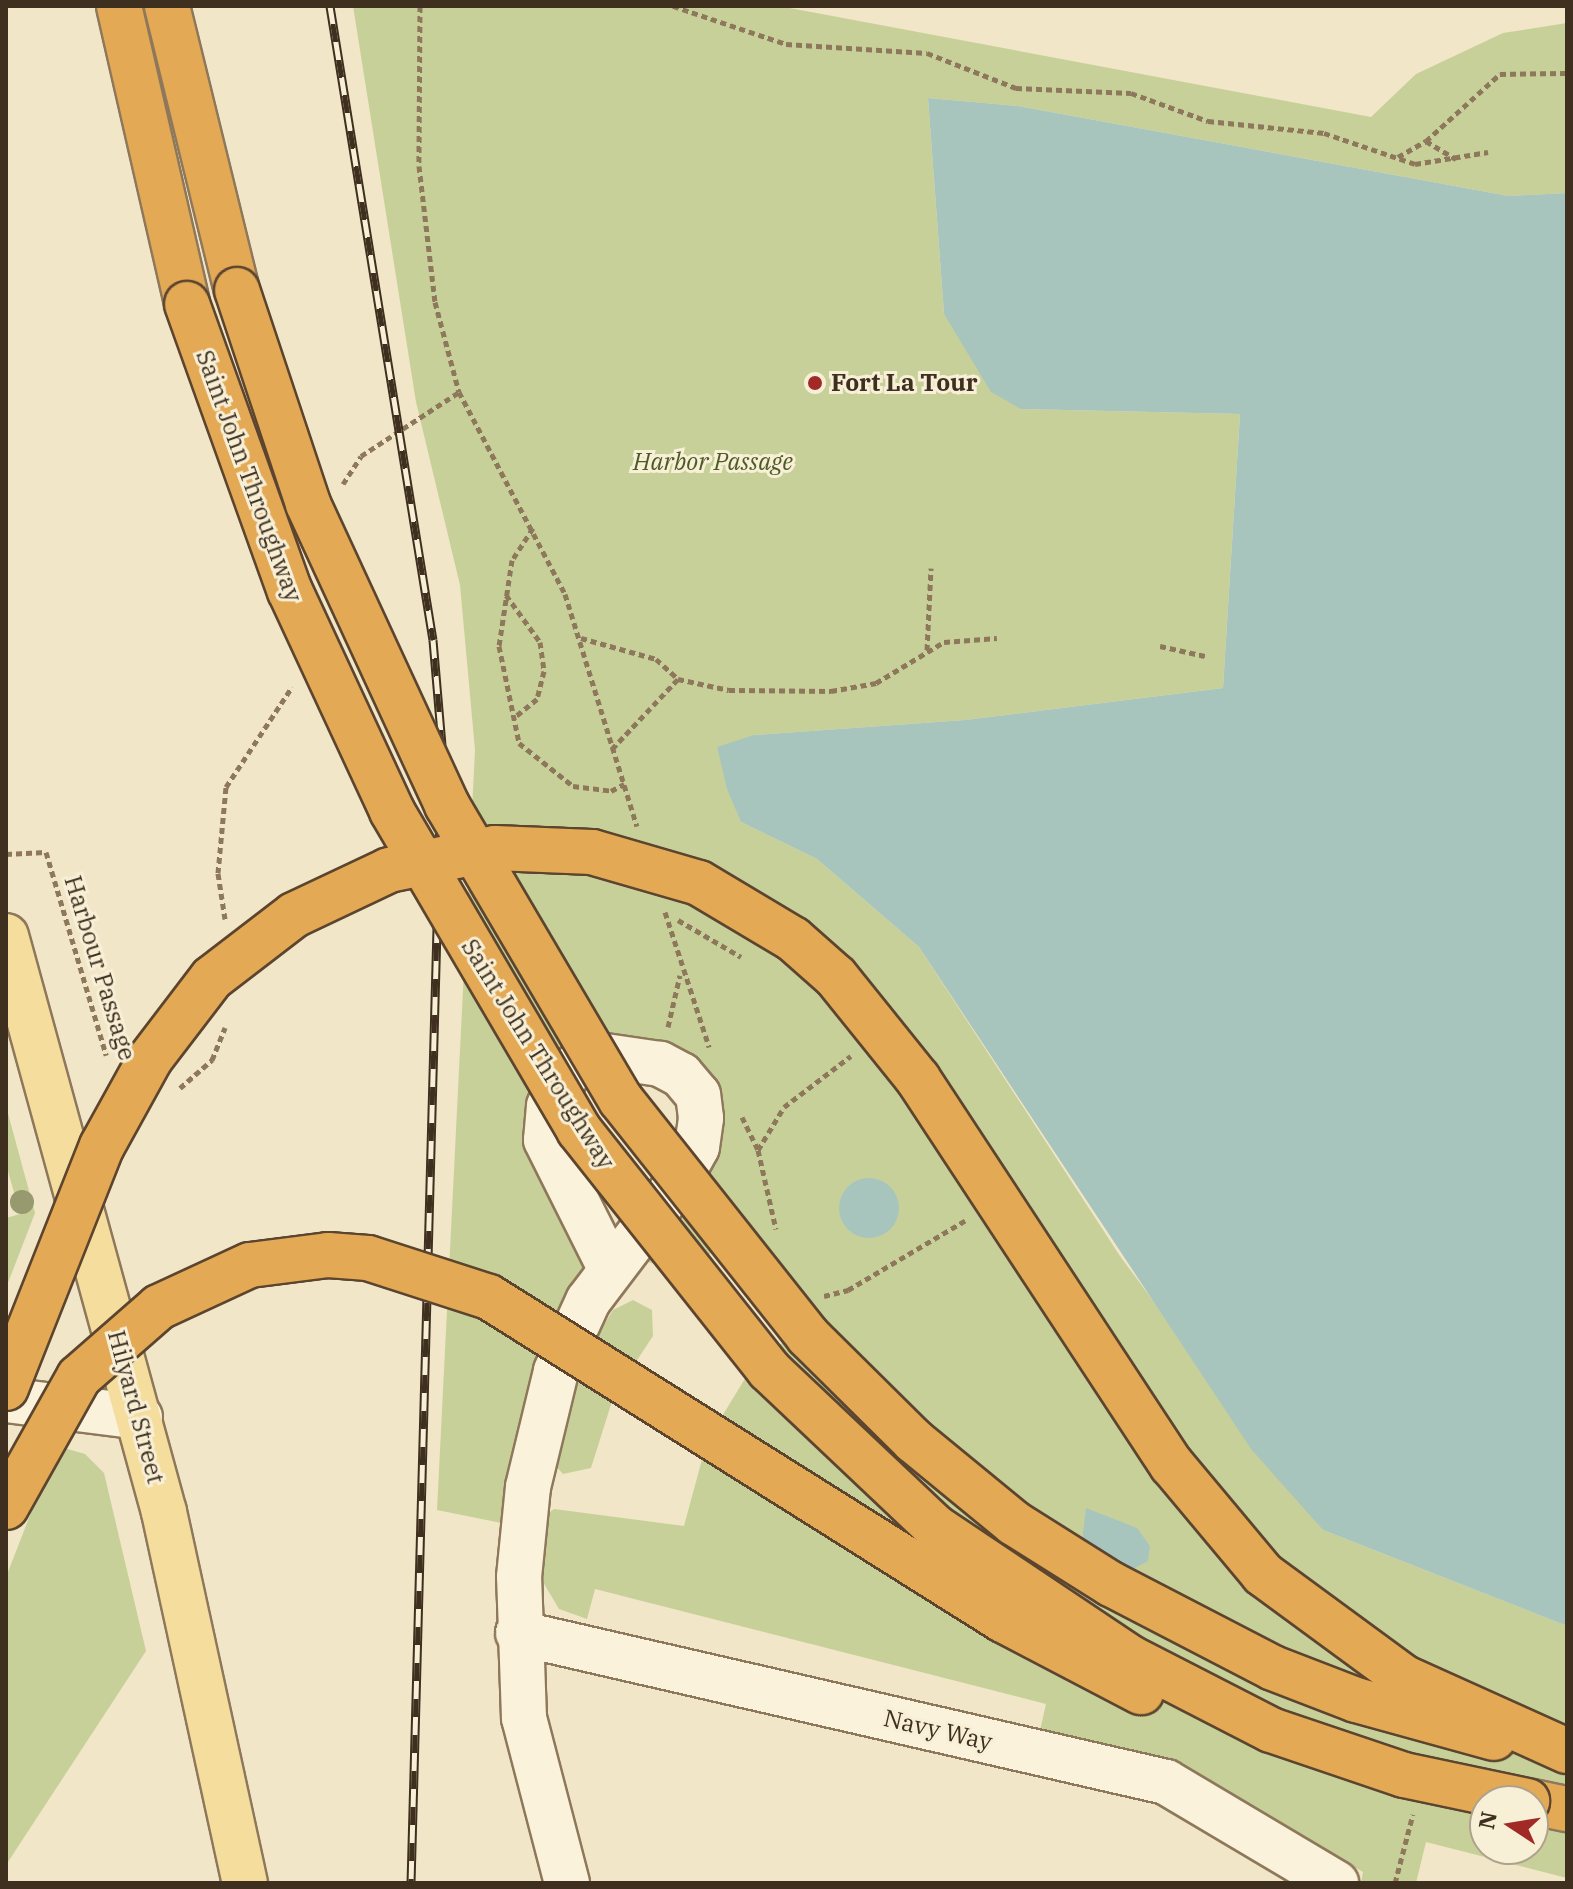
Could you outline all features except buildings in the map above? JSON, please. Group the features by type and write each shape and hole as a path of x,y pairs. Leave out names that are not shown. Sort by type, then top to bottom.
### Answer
{"highway":[{"name":"Saint John Throughway","path":"119,6 187,304 290,591 392,811 579,1130 670,1253 820,1423 935,1527 1131,1658 1271,1730 1404,1775 1469,1789"},
{"name":"Saint John Throughway","path":"167,6 237,290 308,504 447,805 628,1111 808,1336 914,1441 1014,1523 1111,1584 1273,1668 1356,1700 1442,1727 1567,1752"},
{"path":"6,1388 102,1146 150,1059 212,978 294,915 389,870 495,848 592,852 699,883 793,939 836,977 918,1079 1172,1465 1263,1574 1403,1677 1567,1752"},
{"path":"6,1507 79,1377 159,1307 250,1265 328,1255 368,1258 489,1297 1120,1686 1271,1730"}],"main road":[{"name":"Hilyard Street","path":"6,936 140,1417 206,1681 245,1883"}],"street":[{"path":"567,1883 524,1718 518,1633 521,1527 544,1412 556,1371 609,1266 676,1185 697,1147 698,1095 660,1064 592,1054 569,1071 549,1106 546,1140 609,1266"},
{"path":"6,1400 140,1417"},
{"name":"Navy Way","path":"518,1633 1166,1782 1336,1883"}],"path":[{"path":"673,6 786,44 927,53 1016,88 1131,93 1222,125 1324,133 1429,165 1488,152"},
{"path":"1398,157 1426,141 1500,74 1567,73"},
{"path":"1426,141 1456,159"},
{"path":"340,496 361,456 459,392"},
{"path":"533,528 512,560 506,595 500,679 515,717 519,743 573,786 611,791 624,784"},
{"path":"927,651 931,568"},
{"path":"506,595 540,642 544,671 537,699 515,717"},
{"path":"581,638 656,659 678,679 729,690 831,691 876,683 927,651 957,639 997,638"},
{"path":"1160,646 1205,656"},
{"path":"225,924 218,873 226,787 298,676"},
{"path":"612,749 678,679"},
{"name":"Harbour Passage","path":"6,854 46,852 110,1066"},
{"path":"664,911 680,974 713,1055"},
{"path":"660,1064 680,974"},
{"path":"170,1090 205,1069 230,1015"},
{"path":"758,1150 784,1107 860,1050"},
{"path":"738,1109 758,1150 779,1241"},
{"path":"809,1296 848,1290 980,1210"}],"green space":[{"name":"Harbor Passage","path":"353,6 779,6 1371,117 1416,74 1503,33 1567,23 1567,193 1509,196 1018,106 928,98 944,314 1021,409 1240,414 1223,688 965,720 754,735 741,822 817,859 919,947 1120,1256 1323,1530 1567,1626 1567,1878 1516,1865 1549,1865 1549,1785 1469,1785 1469,1853 1426,1842 1416,1883 1361,1883 1363,1872 1195,1772 1039,1735 1046,1704 595,1589 587,1619 559,1609 540,1577 546,1515 554,1509 684,1526 707,1441 752,1367 811,1320 738,1212 697,1273 671,1280 658,1265 619,1253 701,1118 626,1056 549,1106 609,1266 521,1527 437,1510 475,750 460,585 416,402"},
{"path":"6,1106 35,1213 6,1288 6,1218 20,1214 6,1164"},
{"path":"633,1300 652,1310 653,1336 614,1395 591,1468 563,1474 555,1465 578,1367 613,1310"},
{"path":"57,1446 85,1454 104,1473 146,1651 6,1865 6,1577"}],"water":[{"path":"928,98 1018,106 1509,196 1567,193 1567,1626 1323,1530 1251,1449 919,947 817,859 741,822 727,789 717,747 754,735 965,720 1223,688 1240,414 1021,409 991,392 944,314"},
{"path":"869,1178 891,1186 899,1208 891,1230 869,1238 847,1230 839,1208 847,1186"},
{"path":"1086,1508 1137,1528 1150,1546 1148,1561 1133,1569 1115,1565 1082,1541"}],"railway":[{"path":"330,6 433,640 442,745 411,1883"}],"place":[{"name":"Fort La Tour","path":"815,383"}]}
